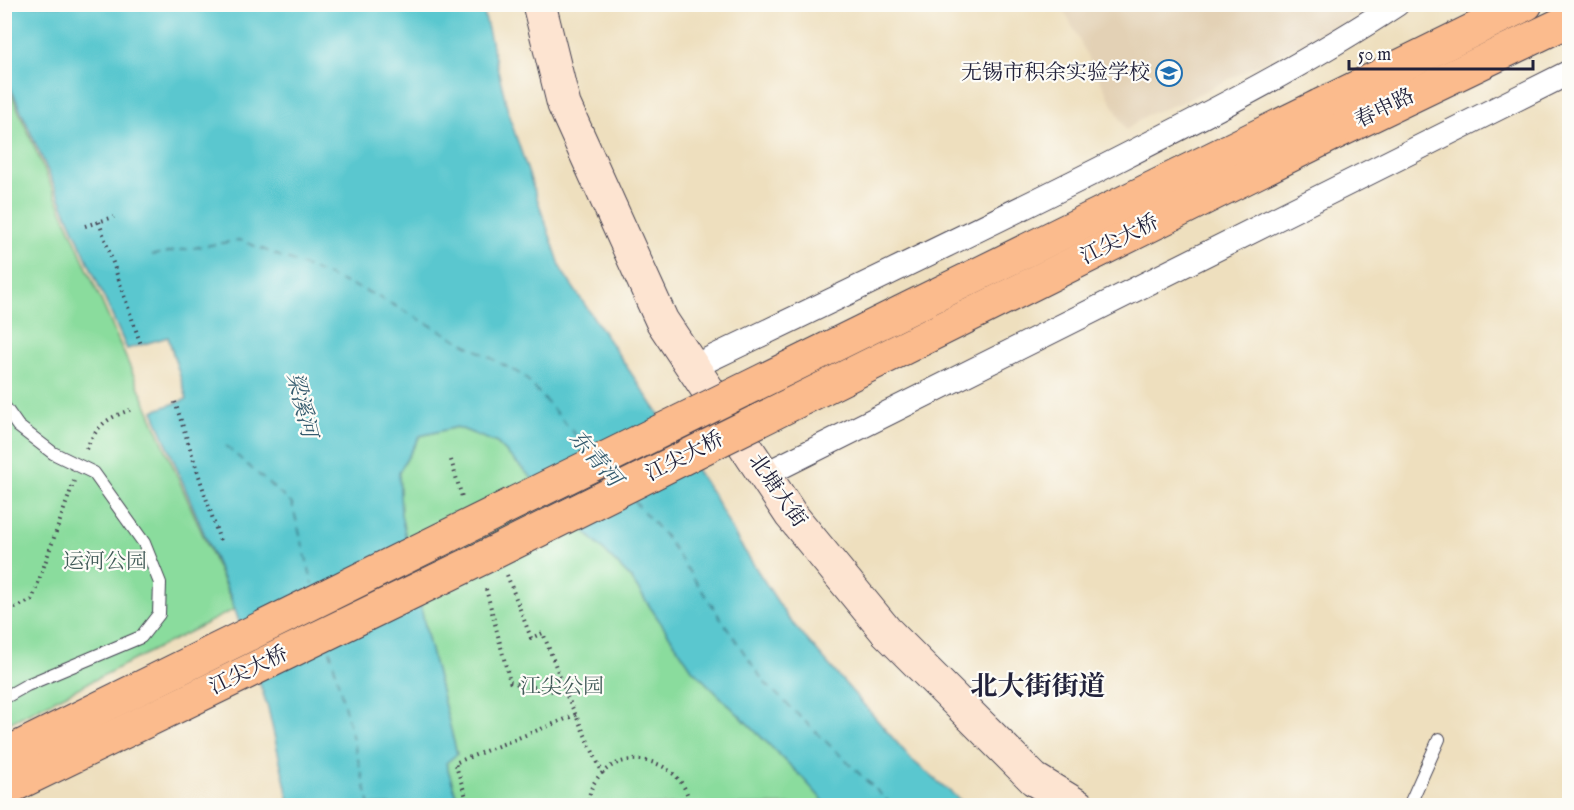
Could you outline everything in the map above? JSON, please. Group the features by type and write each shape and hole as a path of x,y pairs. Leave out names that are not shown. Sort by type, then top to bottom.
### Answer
{"main road":[{"name":"北塘大街","path":"539,4 564,105 662,321 764,475 791,515 886,631 1034,779 1078,806"},
{"name":"春申路","path":"1325,120 1526,4"},
{"name":"春申路","path":"1325,120 1569,20"},
{"name":"江尖大桥","path":"4,789 498,551 1325,120"},
{"name":"江尖大桥","path":"4,756 1325,120"}],"street":[{"path":"693,367 946,246 1260,88 1338,43 1397,4"},
{"path":"764,475 1569,72"}],"lane":[{"path":"4,406 18,426 53,453 94,473 144,543 160,583 159,614 141,637 27,685 4,698"},
{"path":"1409,806 1439,739"}],"path":[{"path":"85,226 114,217"},
{"path":"99,222 141,345"},
{"path":"175,402 220,541"},
{"path":"4,613 32,600 79,466 96,428 114,416 130,410"},
{"path":"451,460 464,503"},
{"path":"498,551 531,638 543,633 567,694 603,774"},
{"path":"484,581 510,682 567,694"},
{"path":"469,806 455,763 576,715"},
{"path":"587,806 594,783 609,768 631,759 660,763 675,774 683,785 690,806"}],"shaded area":[{"name":"无锡市积余实验学校","path":"1061,5 1379,5 1185,101 1147,115 1126,130"}],"green space":[{"name":"运河公园","path":"4,77 235,609 5,725 4,725"},
{"name":"江尖公园","path":"457,427 497,443 630,577 692,669 801,776 827,805 459,805 446,763 457,754 427,635 401,515 399,472 420,436"}],"water":[{"path":"4,5 482,5 510,119 562,271 712,493 737,539 788,618 912,760 966,805 827,805 801,776 692,669 630,577 497,443 457,427 420,436 399,472 401,515 427,635 457,754 446,763 459,805 290,805 268,708 231,598 153,411 187,399 168,337 127,349 5,75"}],"ferry route":[{"path":"152,255 240,240 373,294 524,376 587,448"},
{"path":"226,446 292,504 313,584"},
{"path":"634,501 665,536 764,682 893,806"},
{"path":"330,650 370,806"}],"place":[{"name":"无锡市积余实验学校","path":"1169,73"}],"district":[{"name":"北大街街道","path":"1038,688"}],"water label":[{"name":"梁溪河","path":"301,405"},
{"name":"东青河","path":"595,459"}]}
